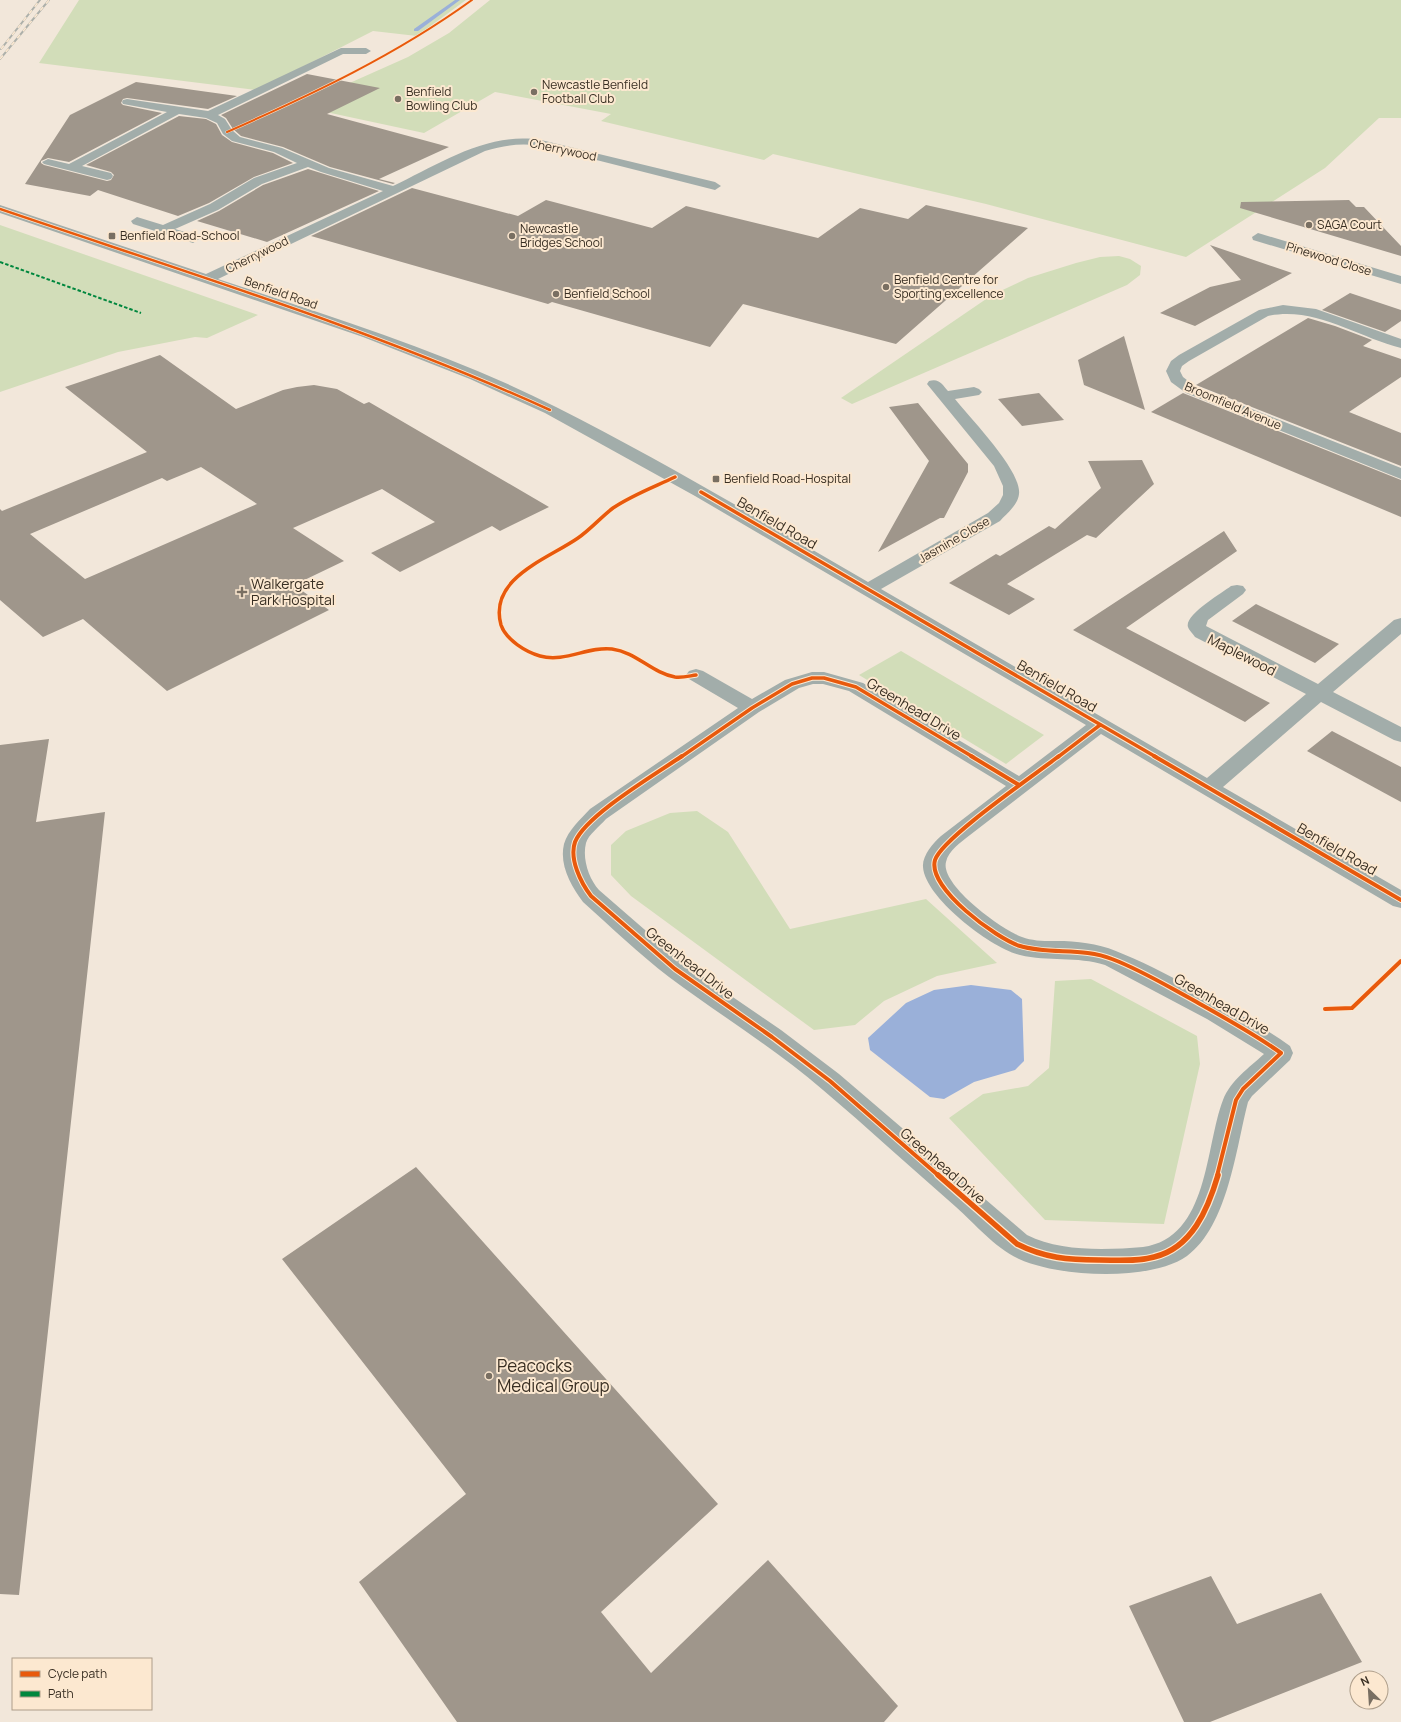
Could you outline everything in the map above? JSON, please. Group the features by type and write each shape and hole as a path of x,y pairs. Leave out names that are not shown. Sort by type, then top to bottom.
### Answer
{"street":[{"path":"208,115 341,51 366,50"},
{"path":"127,102 208,115 221,121 227,132 236,139 282,151 307,163 332,172 394,190"},
{"path":"70,168 178,110"},
{"name":"Cherrywood","path":"207,279 481,149 504,142 521,141 541,143 715,186"},
{"path":"48,162 107,176"},
{"path":"163,230 224,202 263,179 307,163"},
{"name":"Benfield Road","path":"0,209 374,336 518,395 597,434 682,481 1401,900"},
{"path":"137,221 192,239"},
{"name":"Pinewood Close","path":"1258,237 1401,280"},
{"name":"Broomfield Avenue","path":"1401,344 1311,312 1298,310 1276,310 1259,315 1184,358 1176,364 1173,371 1176,379 1191,390 1401,474"},
{"name":"Jasmine Close","path":"869,589 982,525 994,517 1006,505 1011,495 1011,486 1001,465 934,384"},
{"path":"945,396 974,392"},
{"name":"Maplewood","path":"1237,590 1202,616 1197,622 1197,627 1202,633 1401,735"},
{"path":"1209,787 1401,624"},
{"path":"696,675 752,708"},
{"name":"Greenhead Drive","path":"1019,785 869,694 843,682 824,678 801,681 792,684 752,708 613,803 588,824 575,844 575,864 582,885 603,907 675,969 778,1041 830,1081 1017,1244 1034,1254 1066,1260 1144,1259 1157,1256 1168,1252 1183,1240 1203,1216 1210,1202 1216,1183 1236,1100 1243,1089 1282,1053 1244,1027 1146,974 1111,958 1080,950 1036,948 1009,942 953,900 942,888 936,877 934,866 938,855 946,843 1019,785 1100,725"}],"green space":[{"path":"79,0 466,0 417,36 373,31 257,90 39,63"},
{"path":"490,0 1401,0 1401,118 1379,118 1325,168 1186,257 986,204 773,154 764,160 601,121 611,114 495,92 424,133 298,106 408,57 449,33"},
{"path":"0,225 258,315 207,338 195,337 118,352 0,392"},
{"path":"1119,256 1130,259 1141,266 1140,275 1127,285 852,404 841,398 992,295 1028,278 1076,263 1100,257"},
{"path":"901,651 1044,735 1006,764 859,675"},
{"path":"697,811 728,832 790,929 926,899 997,963 937,976 884,1001 855,1025 814,1030 631,896 611,875 611,845 626,831 670,813"},
{"path":"1091,979 1197,1036 1200,1064 1164,1224 1045,1220 949,1118 983,1094 1028,1086 1049,1068 1055,981"}],"water":[{"path":"971,985 1011,990 1022,999 1024,1061 1015,1070 974,1082 944,1099 930,1097 870,1050 868,1038 906,1003 934,990"}],"building":[{"path":"307,74 380,88 327,114 449,147 379,179 395,183 393,184 330,167 283,147 241,136 233,129 226,118 221,115"},
{"path":"136,82 237,96 208,109 127,98 123,99 121,103 123,105 162,113 69,162 48,158 41,161 41,163 107,181 111,180 114,175 111,172 86,165 179,116 206,119 216,124 222,135 232,142 273,153 293,163 254,177 209,203 178,216 98,190 90,196 25,184 70,115"},
{"path":"308,169 379,191 267,242 197,221 219,211 263,185"},
{"path":"412,188 518,216 546,200 652,228 686,206 818,238 860,208 908,219 926,205 1028,228 896,344 743,304 710,347 552,302 548,304 311,236"},
{"name":"SAGA Court","path":"1349,200 1356,207 1364,207 1401,246 1401,256 1240,208 1241,202"},
{"path":"1210,245 1292,273 1195,326 1160,313 1210,287 1241,280"},
{"path":"1350,293 1401,310 1401,321 1385,332 1322,310"},
{"path":"1308,318 1335,326 1372,340 1363,346 1401,359 1401,377 1349,412 1401,433 1401,466 1196,385"},
{"path":"1124,336 1145,410 1084,385 1078,360"},
{"path":"160,355 236,409 283,390 297,387 314,385 337,389 364,404 369,402 549,507 500,531 492,526 400,572 371,553 435,522 382,489 293,528 344,561 294,585 329,610 167,691 83,619 43,637 0,600 0,509 2,511 147,452 65,387","holes":["201,467 257,504 85,579 30,534 162,478 167,481"]},
{"path":"1039,393 1064,420 1022,426 998,399"},
{"path":"1183,393 1401,480 1401,517 1151,412"},
{"path":"918,403 968,464 968,472 944,518 940,518 878,552 929,461 889,407"},
{"path":"1142,460 1154,484 1096,538 1087,535 1007,584 1035,599 1009,615 949,583 996,554 1000,556 1049,526 1055,529 1101,488 1088,461"},
{"path":"1224,531 1237,551 1126,628 1270,703 1245,722 1073,630"},
{"path":"1256,604 1339,644 1315,663 1232,621"},
{"path":"1332,731 1401,767 1401,802 1307,751"},
{"path":"49,739 36,822 105,812 19,1595 0,1594 0,745"},
{"name":"Peacocks Medical Group","path":"416,1167 718,1504 601,1612 651,1673 768,1560 898,1706 884,1722 457,1722 359,1582 466,1494 282,1259"},
{"path":"1211,1576 1237,1624 1321,1593 1362,1662 1210,1722 1184,1722 1129,1606"}],"waterway":[{"path":"416,30 458,0"}],"railway":[{"path":"1,49 40,0"},
{"path":"0,59 49,0"}],"marked path":[{"path":"0,262 141,313"}],"cycle path":[{"path":"227,132 322,89 384,57 444,20 472,0"},
{"path":"0,209 368,334 475,376 550,410"},
{"path":"675,477 620,503 578,537 520,575 508,586 501,598 498,612 505,632 514,641 530,652 541,656 550,658 594,650 612,649 629,654 667,675 675,677 696,675"},
{"path":"701,492 1401,900"},
{"path":"1019,785 856,687 824,678 812,678 792,684 752,708 598,814 580,834 575,843 574,853 578,876 582,885 591,896 675,969 772,1037 830,1081 1017,1244 1039,1254 1070,1260 1130,1260 1156,1257 1177,1247 1192,1232 1204,1213 1220,1167 1236,1100 1243,1089 1281,1053 1227,1018 1153,978 1113,959 1090,952 1032,948 1020,946 1010,942 983,925 955,901 944,889 937,877 934,867 940,851 953,837 1100,725"},
{"path":"1325,1009 1352,1008 1401,961"}],"place":[{"name":"Newcastle Benfield Football Club","path":"534,92"},
{"name":"Benfield Bowling Club","path":"398,99"},
{"name":"SAGA Court","path":"1309,225"},
{"name":"Benfield Road-School","path":"112,236"},
{"name":"Newcastle Bridges School","path":"512,236"},
{"name":"Benfield Centre for Sporting excellence","path":"886,287"},
{"name":"Benfield School","path":"556,294"},
{"name":"Benfield Road-Hospital","path":"716,479"},
{"name":"Walkergate Park Hospital","path":"242,592"},
{"name":"Peacocks Medical Group","path":"489,1376"}]}
